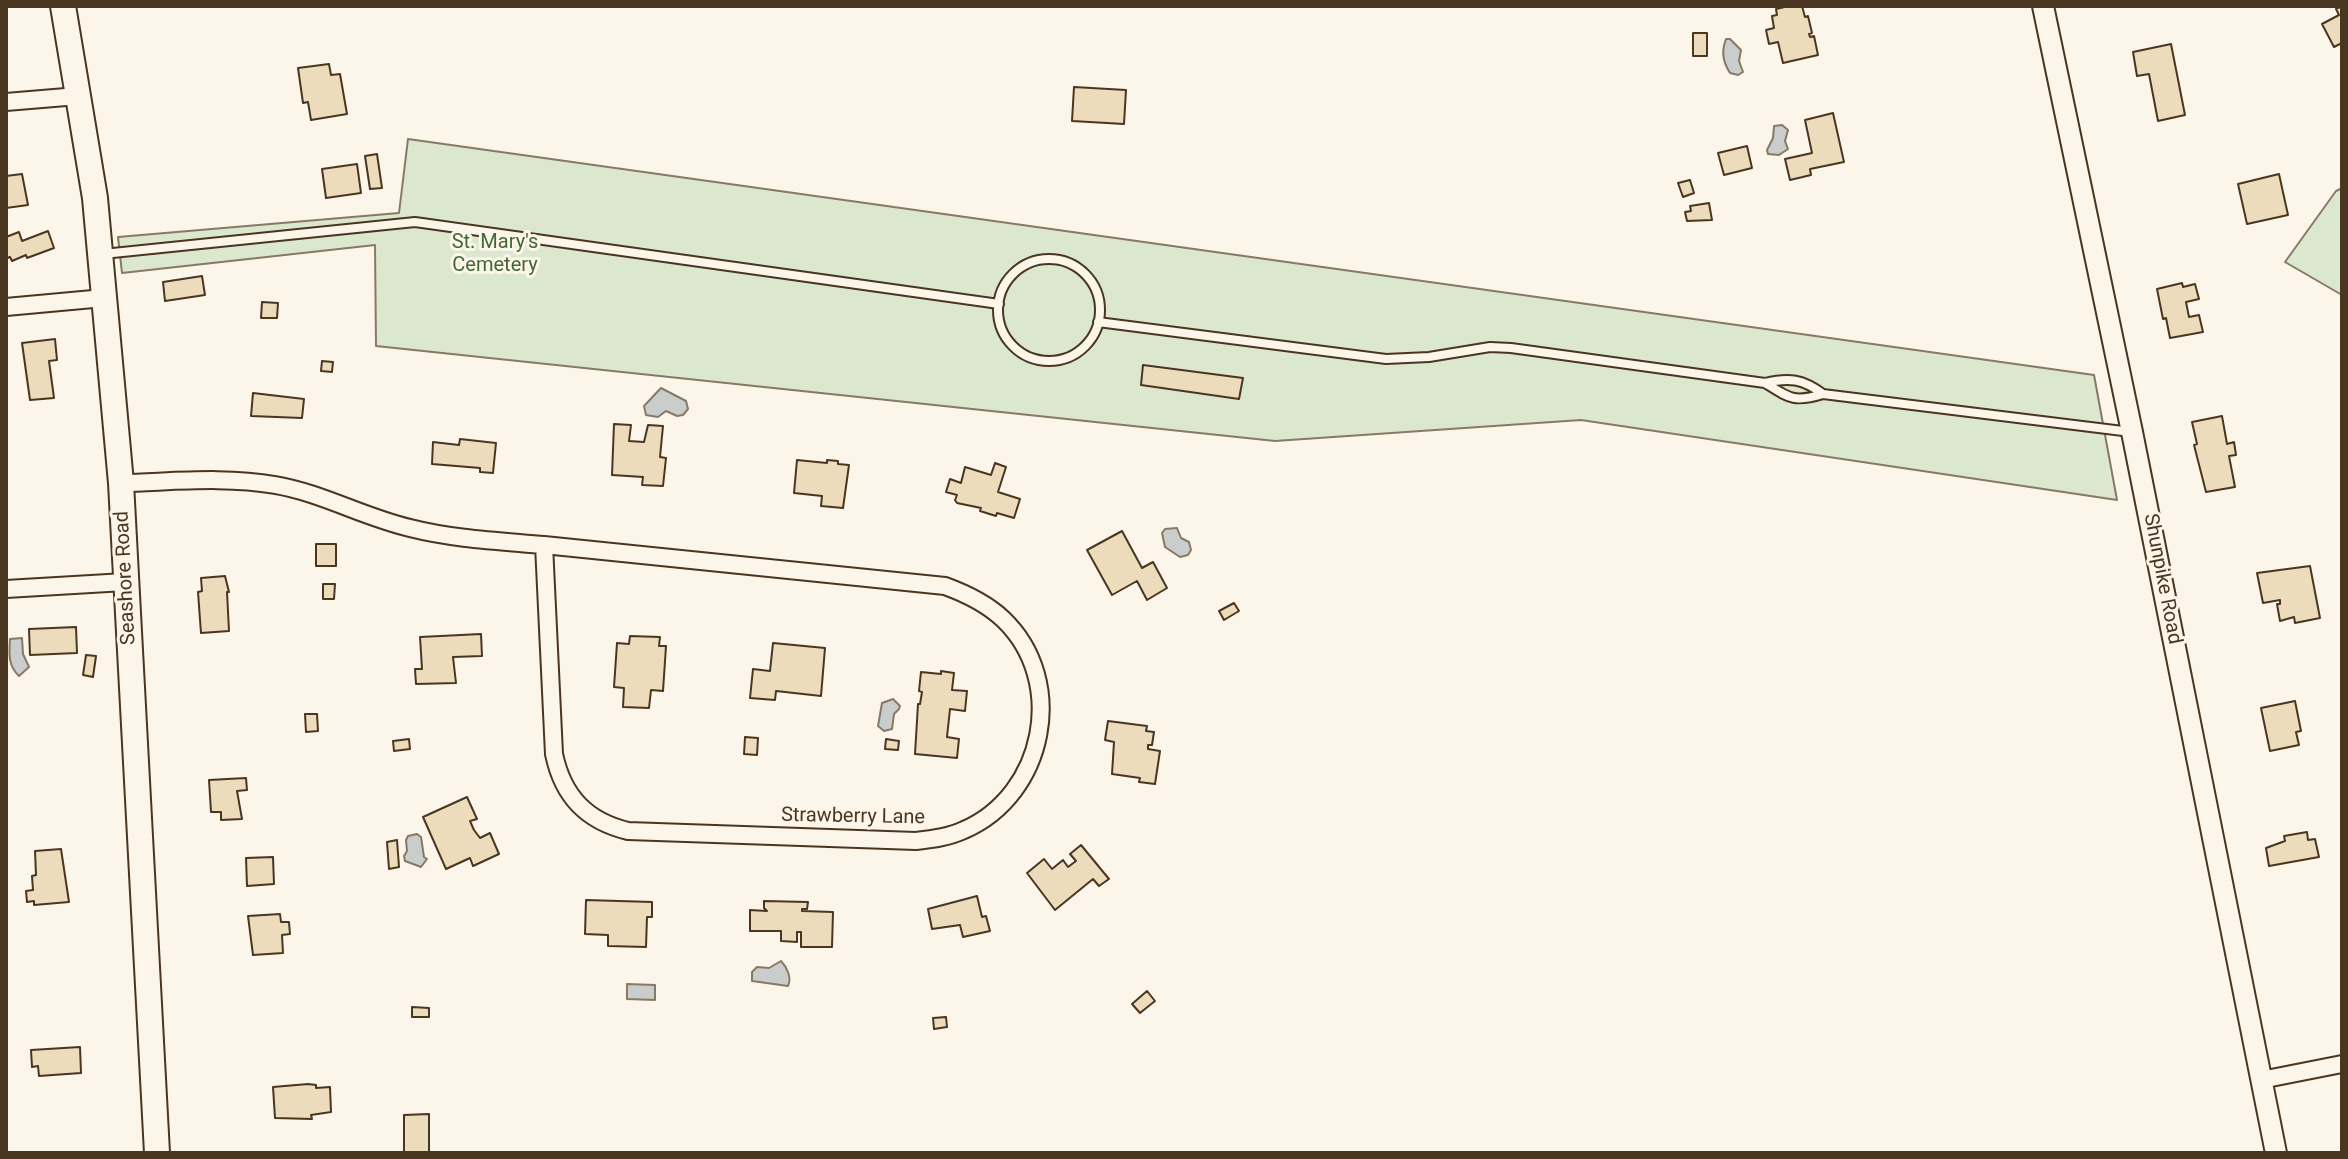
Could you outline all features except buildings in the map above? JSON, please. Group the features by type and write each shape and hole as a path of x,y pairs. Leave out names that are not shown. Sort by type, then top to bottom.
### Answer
{"main road":[{"name":"Seashore Road","path":"63,6 95,198 121,483 157,1153"}],"street":[{"name":"Shunpike Road","path":"2043,6 2132,432 2276,1153"},
{"path":"6,102 78,96"},
{"path":"6,307 104,298"},
{"name":"Strawberry Lane","path":"121,483 272,484 306,491 374,518 455,536 544,545 945,586 968,595 1005,621 1022,642 1033,664 1040,688 1042,712 1039,739 1032,761 1004,804 984,819 943,837 901,840 628,831 611,827 579,807 558,773 554,754 544,545"},
{"path":"6,589 125,582"},
{"path":"2261,1080 2342,1064"}],"lane":[{"path":"100,254 415,222 999,304"},
{"path":"1039,261 1062,262 1081,271 1093,286 1099,304 1098,322 1092,337 1078,352 1062,359 1045,361 1025,355 1008,340 999,322 999,304 1008,280 1023,267 1039,261"},
{"path":"1098,322 1386,359 1429,357 1490,347 1511,348 1765,383 1794,378 1805,381 1823,394"},
{"path":"1765,383 1789,398 1799,400 1823,394 2132,432"}],"green space":[{"name":"St. Mary's Cemetery","path":"408,139 2094,375 2117,500 1581,420 1275,441 376,346 375,245 122,273 118,237 399,213"},
{"path":"2342,188 2342,295 2285,262 2336,191"}],"shaded area":[{"path":"1726,39 1741,50 1739,61 1743,72 1738,75 1730,73 1724,61"},
{"path":"1782,125 1788,130 1785,141 1788,149 1779,155 1768,154 1774,126"},
{"path":"661,388 686,401 688,409 683,415 666,411 658,417 646,415 644,406"},
{"path":"1177,528 1181,538 1189,542 1191,550 1188,555 1180,557 1165,547 1162,533 1165,529"},
{"path":"22,638 23,654 29,667 19,676 11,664 10,639"},
{"path":"893,699 900,706 894,714 892,729 884,731 878,726 882,703"},
{"path":"417,834 421,837 427,859 421,867 405,861 404,856 408,836"},
{"path":"781,961 788,973 788,986 752,981 752,972 757,967 769,968"},
{"path":"627,984 655,985 655,1000 627,999"}]}
